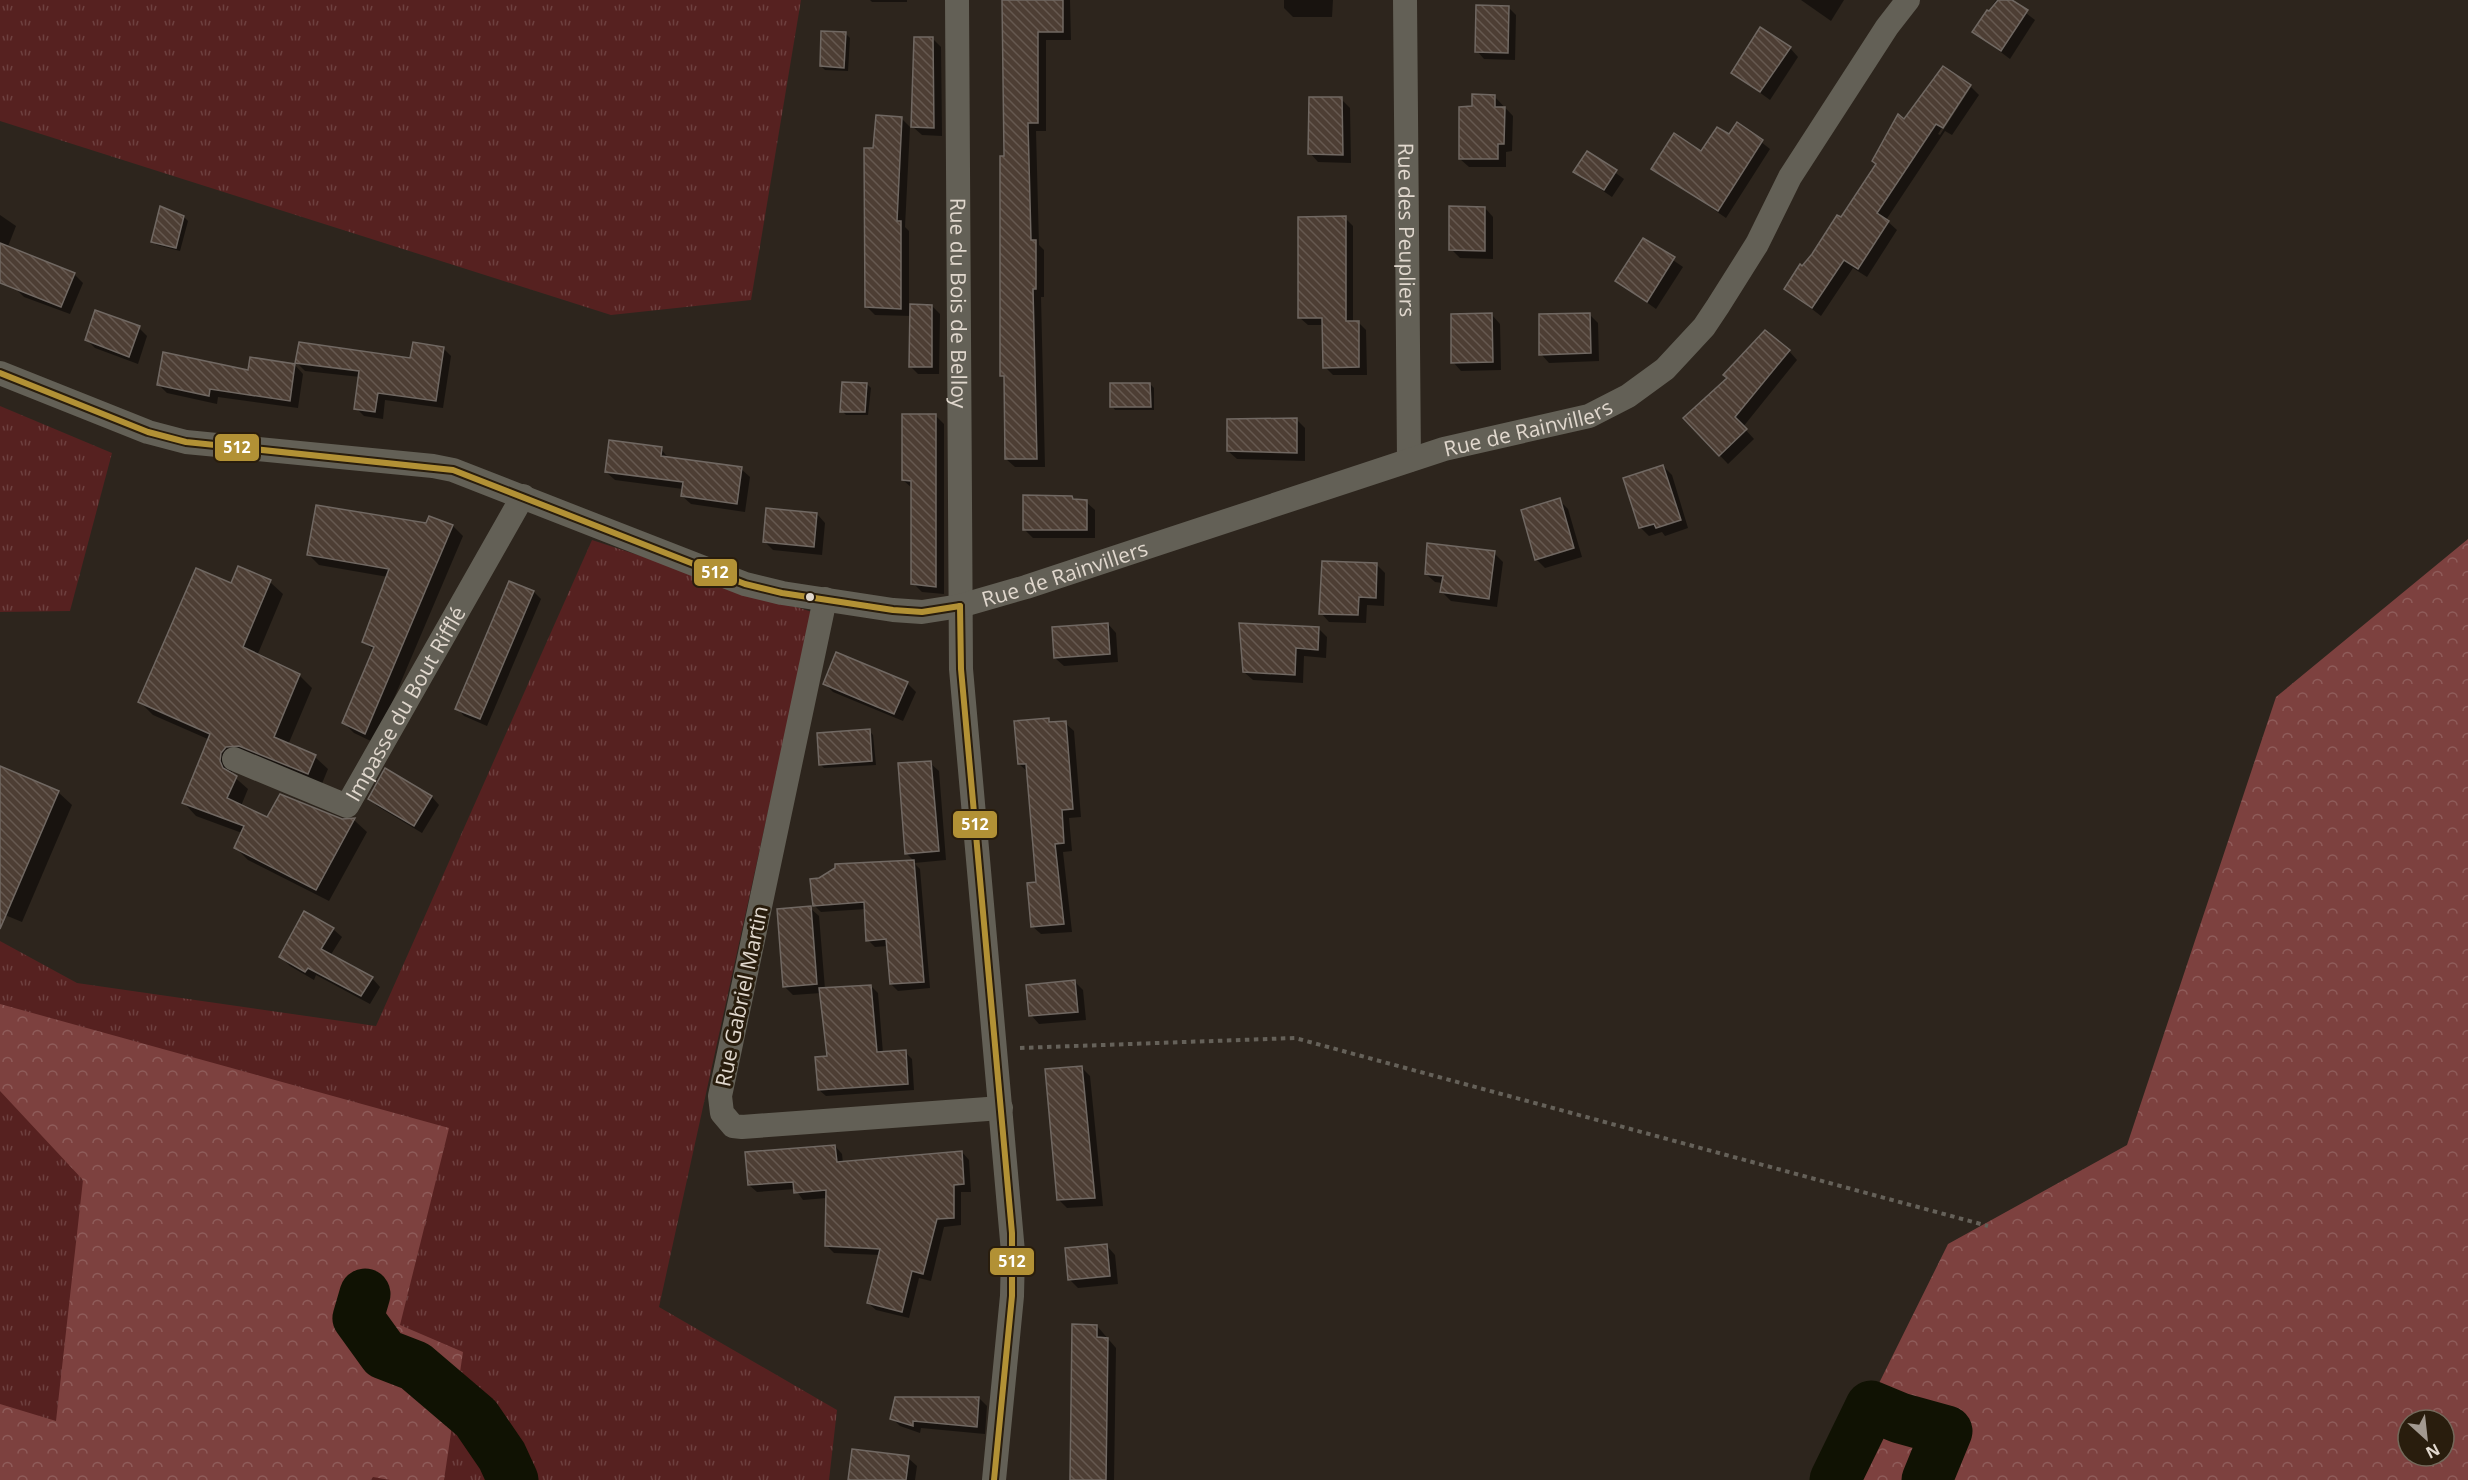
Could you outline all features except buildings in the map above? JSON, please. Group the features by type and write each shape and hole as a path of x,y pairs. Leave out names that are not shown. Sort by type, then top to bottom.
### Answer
{"street":[{"name":"Rue du Bois de Belloy","path":"957,0 961,669 1012,1233 1013,1275 994,1480"},
{"name":"Rue des Peupliers","path":"1405,0 1409,460"},
{"name":"Rue de Rainvillers","path":"0,373 166,437 205,444 433,466 468,475 745,584 909,612 960,606 1026,587 1409,460 1470,442 1589,416 1628,396 1665,369 1691,342 1718,306 1757,244 1790,177 1887,27 1908,0"},
{"name":"Impasse du Bout Rifflé","path":"234,759 347,806 523,496"},
{"name":"Rue Gabriel Martin","path":"825,599 720,1096 722,1113 733,1126 742,1127 1001,1108"}],"path":[{"path":"995,1048 1295,1038 1988,1227"}],"green space":[{"path":"0,0 801,0 751,300 611,315 0,121"},
{"path":"0,406 112,453 70,611 0,612"},
{"path":"2468,539 2468,1480 1831,1480 1948,1244 2127,1145 2276,697"},
{"path":"592,540 812,612 659,1307 837,1410 829,1480 0,1480 0,941 77,983 376,1026"},
{"path":"0,1004 449,1128 400,1325 463,1352 444,1480 390,1480 373,1477 370,1480 0,1480 0,1404 56,1421 83,1180 0,1091"}],"waterway":[{"path":"365,1294 358,1318 384,1354 415,1366 476,1418 502,1456 513,1480"},
{"path":"1835,1480 1871,1406 1900,1418 1947,1431 1927,1480"}],"transit line":[{"name":"512","path":"0,373 148,432 186,442 453,470 745,584 782,593 893,610 922,612 960,606"},
{"name":"512","path":"960,606 961,669 1012,1233 1012,1296 994,1480"}]}
